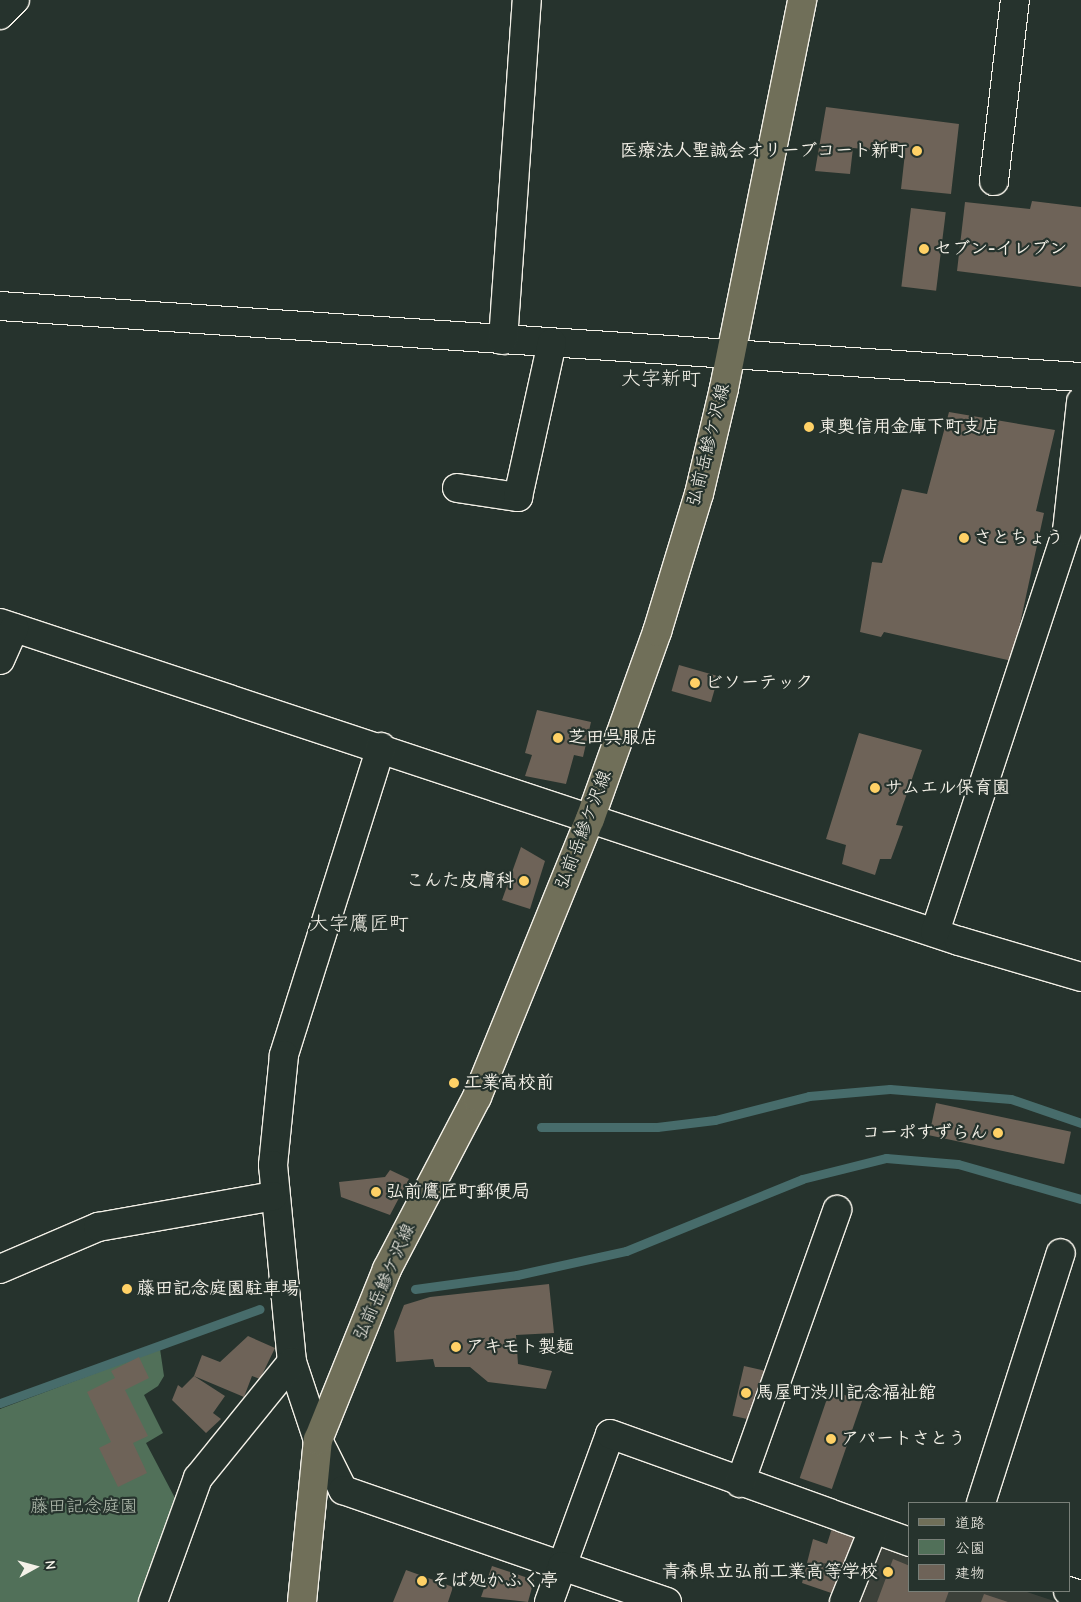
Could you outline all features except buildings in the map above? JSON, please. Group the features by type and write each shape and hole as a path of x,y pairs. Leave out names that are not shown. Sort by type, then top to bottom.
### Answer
{"main road":[{"name":"弘前岳鰺ケ沢線","path":"302,1602 318,1440 387,1269 477,1096 590,819 657,632 696,503 730,355 802,0"}],"street":[{"path":"0,15 15,0"},
{"path":"504,340 527,0"},
{"path":"994,181 1015,0"},
{"path":"0,306 1081,377"},
{"path":"457,488 518,497 552,343"},
{"path":"935,932 1067,531 1081,402"},
{"path":"0,660 7,625 381,747 590,819 935,932 1081,977"},
{"path":"381,747 284,1055 273,1196 292,1362 318,1440 343,1490 667,1602"},
{"path":"0,1269 98,1227 273,1196"},
{"path":"740,1483 837,1210"},
{"path":"981,1502 1061,1253"},
{"path":"153,1602 198,1478 292,1362"},
{"path":"549,1602 610,1434 740,1483 908,1541"},
{"path":"844,1602 873,1530"}],"shaded area":[{"name":"青森県立弘前工業高等学校","path":"880,1543 908,1552 908,1592 1027,1592 1057,1602 854,1602"}],"green space":[{"name":"藤田記念庭園","path":"160,1349 164,1376 158,1386 144,1395 163,1433 146,1443 176,1500 140,1602 0,1602 0,1409"}],"waterway":[{"path":"541,1127 657,1127 715,1120 809,1096 890,1089 1011,1099 1081,1123"},
{"path":"415,1289 517,1275 626,1251 802,1179 886,1158 958,1164 1081,1199"},
{"path":"0,1403 259,1309"}],"place":[{"name":"医療法人聖誠会オリーブコート新町","path":"917,151"},
{"name":"セブン-イレブン","path":"924,249"},
{"name":"東奥信用金庫下町支店","path":"809,427"},
{"name":"さとちょう","path":"964,538"},
{"name":"ビソーテック","path":"695,683"},
{"name":"芝田呉服店","path":"558,738"},
{"name":"サムエル保育園","path":"875,788"},
{"name":"こんた皮膚科","path":"524,881"},
{"name":"工業高校前","path":"454,1083"},
{"name":"コーポすずらん","path":"998,1133"},
{"name":"弘前鷹匠町郵便局","path":"376,1192"},
{"name":"藤田記念庭園駐車場","path":"127,1289"},
{"name":"アキモト製麺","path":"456,1347"},
{"name":"馬屋町渋川記念福祉館","path":"746,1393"},
{"name":"アパートさとう","path":"831,1439"},
{"name":"青森県立弘前工業高等学校","path":"888,1572"},
{"name":"そば処かふく亭","path":"422,1581"}],"district":[{"name":"大字新町","path":"661,378"},
{"name":"大字鷹匠町","path":"359,923"}]}
